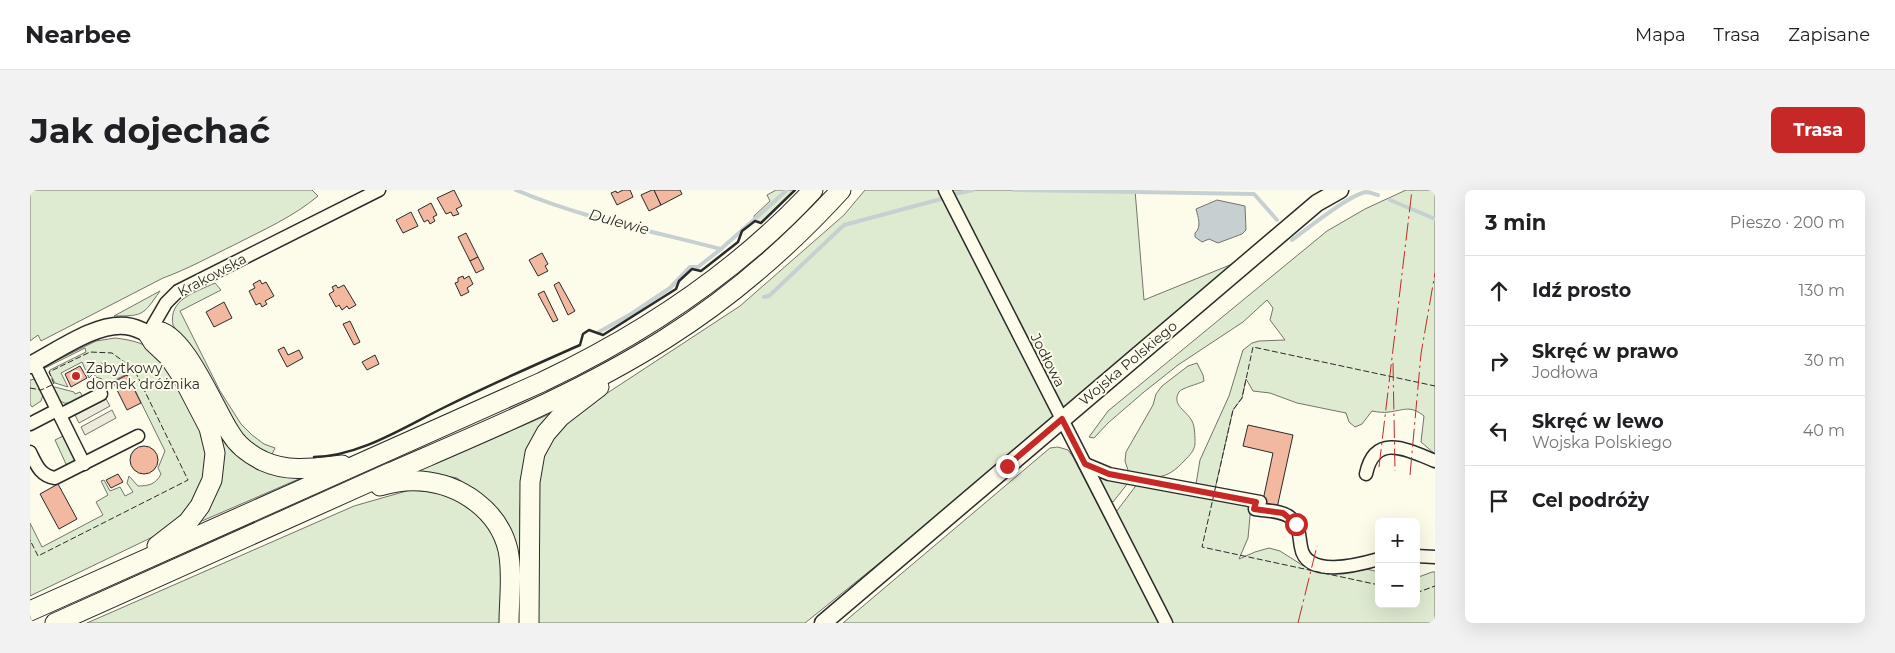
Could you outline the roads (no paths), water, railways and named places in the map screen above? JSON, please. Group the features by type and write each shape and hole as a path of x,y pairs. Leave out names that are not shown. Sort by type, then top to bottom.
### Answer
{"highway":[{"path":"30,611 559,374 633,334 687,299 734,263 784,220 813,190"},
{"path":"55,623 569,392 642,353 698,317 747,280 780,252 841,190"},
{"path":"128,567 182,527 194,515 209,488 214,462 212,437 183,378 169,357 153,342 148,334 156,331 163,333 174,341 194,367 230,434 240,445 256,457 274,465 295,469 360,463"},
{"path":"529,623 530,482 533,461 538,446 560,417 622,371 642,353"},
{"path":"336,497 396,482 422,481 454,489 475,500 490,514 500,531 507,549 510,569 509,623"}],"main road":[{"name":"Wojska Polskiego","path":"823,623 1317,203 1340,190"},
{"path":"32,364 94,331 124,326 137,328 148,334"},
{"name":"Wojska Polskiego","path":"814,623 850,599"}],"street":[{"name":"Krakowska","path":"148,334 166,303 178,291 379,190"},
{"name":"Jodłowa","path":"945,190 1166,623"},
{"path":"32,364 84,464"},
{"path":"30,424 102,394"},
{"path":"30,452 49,483 138,436"},
{"path":"1366,474 1369,460 1376,452 1390,447 1407,448 1435,461"},
{"path":"1085,464 1109,474 1258,502 1254,509 1283,513 1291,518 1296,524 1301,550 1308,560 1318,566 1331,568 1375,561"},
{"path":"1420,556 1435,557"}],"waterway":[{"name":"Dulewie","path":"516,190 591,216 721,249"},
{"path":"599,332 631,314 670,288 690,267 698,267 787,190"},
{"name":"Dulewie","path":"955,194 973,190"},
{"name":"Dulewie","path":"1014,190 1254,194 1277,220"},
{"name":"Dulewie","path":"1292,240 1359,194 1366,192 1378,195"},
{"name":"Dulewie","path":"764,297 769,296 844,225 941,199"},
{"name":"Dulewie","path":"1390,200 1435,219"}],"place":[{"name":"Zabytkowy domek dróżnika","path":"76,376"}]}
